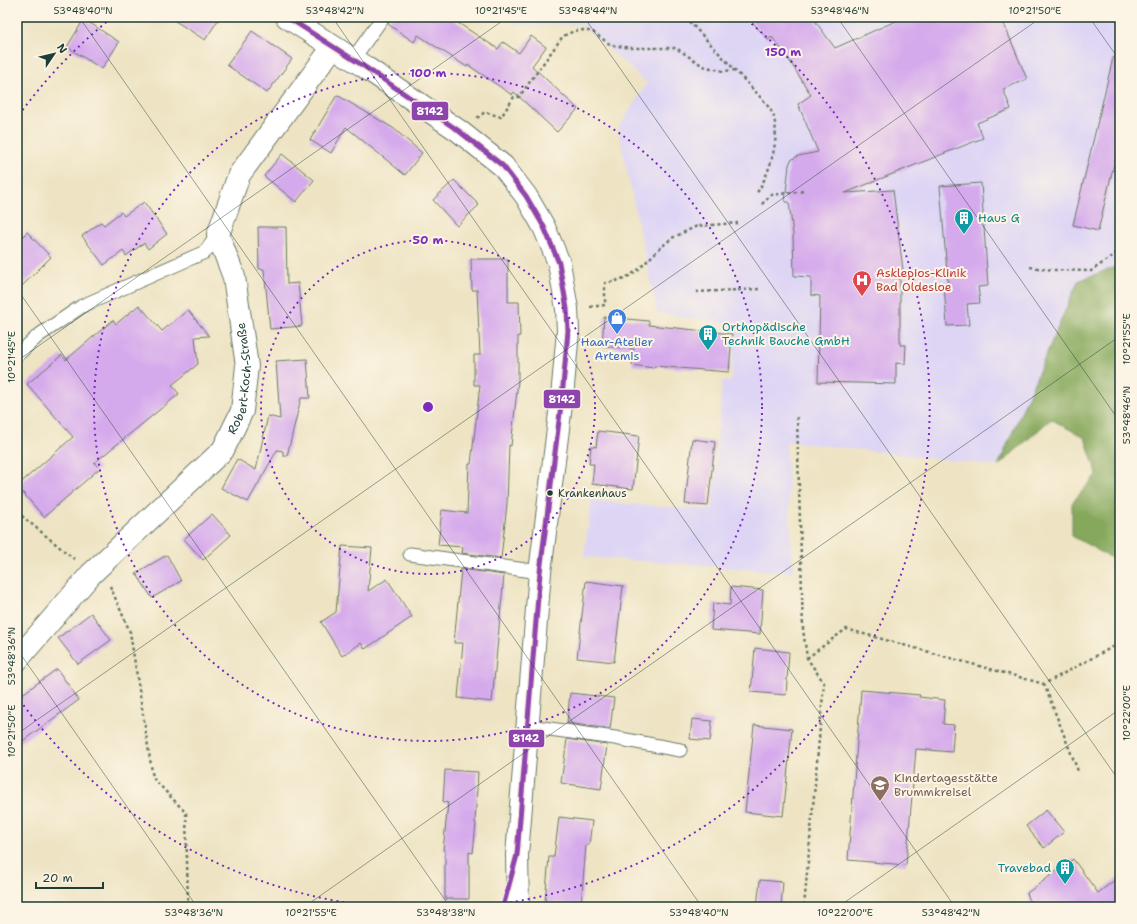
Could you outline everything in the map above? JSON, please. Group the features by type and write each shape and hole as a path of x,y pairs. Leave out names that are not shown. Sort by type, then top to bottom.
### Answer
{"street":[{"path":"288,17 459,131 503,166 526,196 544,227 559,263 567,309 568,331 562,397 540,572 517,855 518,907"},
{"path":"218,235 239,175 333,47"},
{"name":"Robert-Koch-Straße","path":"17,660 95,570 223,450 242,411 247,366 234,277 218,235"},
{"path":"503,907 517,855"}],"lane":[{"path":"353,59 383,17"},
{"path":"17,355 38,336 82,306 205,252 218,235"},
{"path":"410,554 540,572"},
{"path":"528,726 615,738 680,750"}],"path":[{"path":"685,17 765,102 774,117 776,140 768,174 756,194"},
{"path":"459,131 485,112 501,117 514,97 519,97 563,36 574,31 584,30 593,32 611,44 632,48 676,48 703,66 723,71 736,70"},
{"path":"762,204 771,195 805,191"},
{"path":"567,309 605,304 605,283 629,276 638,270 658,249 672,238 697,226 738,222"},
{"path":"1030,267 1053,270 1091,271 1120,251"},
{"path":"696,292 761,289"},
{"path":"797,417 803,629 808,658 824,683 804,907"},
{"path":"17,512 95,570 117,600 130,632 153,778 186,813 188,907"},
{"path":"808,658 846,630 1044,684 1120,643"},
{"path":"1044,684 1078,771"}],"shaded area":[{"name":"Asklepios-Klinik Bad Oldesloe","path":"522,17 1120,17 1120,265 1078,281 998,466 786,441 793,572 584,557 591,501 712,510 722,381 731,382 735,325 657,313 618,129 647,83 581,24 514,25"}],"green space":[{"path":"1120,265 1120,569 1117,561 1072,536 1072,503 1097,474 1085,438 1051,419 998,466 1078,281"}],"building":[{"path":"169,17 220,17 205,40"},
{"path":"391,17 449,17 498,49 503,42 519,53 531,36 546,47 532,66 578,109 557,132 514,92 512,95 468,65 467,67 418,35 414,42 388,24"},
{"path":"748,17 812,17 835,48 905,17 1001,17 1027,79 1003,89 1011,109 977,123 983,138 845,193 893,190 903,270 900,270 900,345 906,345 905,364 896,363 896,384 818,382 820,296 811,295 811,277 794,276 793,234 789,202 785,202 789,165 791,160 798,156 818,152 798,104 811,95 789,60 772,37 768,40"},
{"path":"84,19 119,42 102,69 67,47"},
{"path":"252,31 292,59 267,93 227,65"},
{"path":"1113,58 1120,58 1120,139 1098,231 1073,225"},
{"path":"337,95 393,128 422,153 405,175 346,127 331,153 310,140"},
{"path":"282,154 314,180 296,202 264,176"},
{"path":"454,180 479,205 457,226 433,200"},
{"name":"Haus G","path":"981,183 988,286 978,287 980,303 967,304 969,325 947,326 944,285 948,284 940,186"},
{"path":"144,202 167,234 148,249 144,243 126,256 123,251 104,265 82,236 101,222 104,225 121,212 124,216"},
{"path":"258,227 286,227 287,284 298,283 302,326 270,329 264,269 259,269"},
{"path":"27,232 51,257 17,291 17,242"},
{"path":"471,259 508,259 508,302 519,302 520,336 518,336 518,381 511,446 509,445 507,504 501,558 462,553 463,547 438,545 442,510 467,513 469,464 471,464 480,385 474,385 474,355 480,355 477,290 472,290"},
{"path":"139,305 162,331 188,310 209,336 195,337 198,364 172,385 179,394 94,463 100,468 44,517 17,486 73,437 27,384 62,355 66,360 113,320 116,324"},
{"path":"604,317 649,321 649,325 732,334 729,372 654,366 654,368 632,365 634,349 602,346"},
{"path":"307,359 310,398 301,398 287,456 283,456 283,451 277,450 248,502 221,488 237,459 256,470 268,416 280,419 276,361"},
{"path":"598,431 639,436 633,489 592,484 594,464 589,464 591,446 596,447"},
{"path":"692,439 715,442 708,506 685,504"},
{"path":"212,514 231,535 203,560 184,539"},
{"path":"342,546 372,548 368,591 387,579 412,617 365,649 361,643 342,656 321,622 336,612"},
{"path":"167,555 181,581 152,598 136,573"},
{"path":"461,569 504,575 492,702 458,698 463,643 454,643"},
{"path":"586,581 623,586 614,662 577,658"},
{"path":"731,587 763,590 760,634 711,630 713,603 730,605"},
{"path":"91,613 111,640 78,664 58,638"},
{"path":"755,648 789,652 786,695 751,692"},
{"path":"57,669 79,700 17,745 17,698"},
{"path":"861,690 920,695 919,697 945,700 943,724 954,725 952,752 916,749 906,865 848,860"},
{"path":"570,693 614,698 610,729 567,723"},
{"path":"692,719 712,721 710,741 690,739"},
{"path":"754,725 792,729 783,816 745,812"},
{"path":"567,739 607,745 601,789 561,783"},
{"path":"445,770 478,772 473,853 469,852 469,899 445,899 445,850 443,850 448,803 443,802"},
{"path":"1046,810 1064,832 1044,848 1026,826"},
{"path":"559,817 592,821 589,845 586,845 581,905 545,902 549,857 554,857"},
{"name":"Travebad","path":"1073,859 1098,893 1120,876 1120,907 1032,907 1027,893"},
{"path":"760,880 783,882 781,907 757,907"}],"transit line":[{"name":"8142","path":"287,17 365,67 459,131 503,166 526,196 544,227 559,263 567,309 568,331 562,397 540,572 517,855 503,907"}],"place":[{"name":"Haus G","path":"964,235"},
{"name":"Asklepios-Klinik Bad Oldesloe","path":"862,297"},
{"name":"Haar-Atelier Artemis","path":"617,335"},
{"name":"Orthopädische Technik Bauche GmbH","path":"708,351"},
{"name":"Krankenhaus","path":"550,493"},
{"name":"Kindertagesstätte Brummkreisel","path":"880,802"},
{"name":"Travebad","path":"1065,885"}]}
